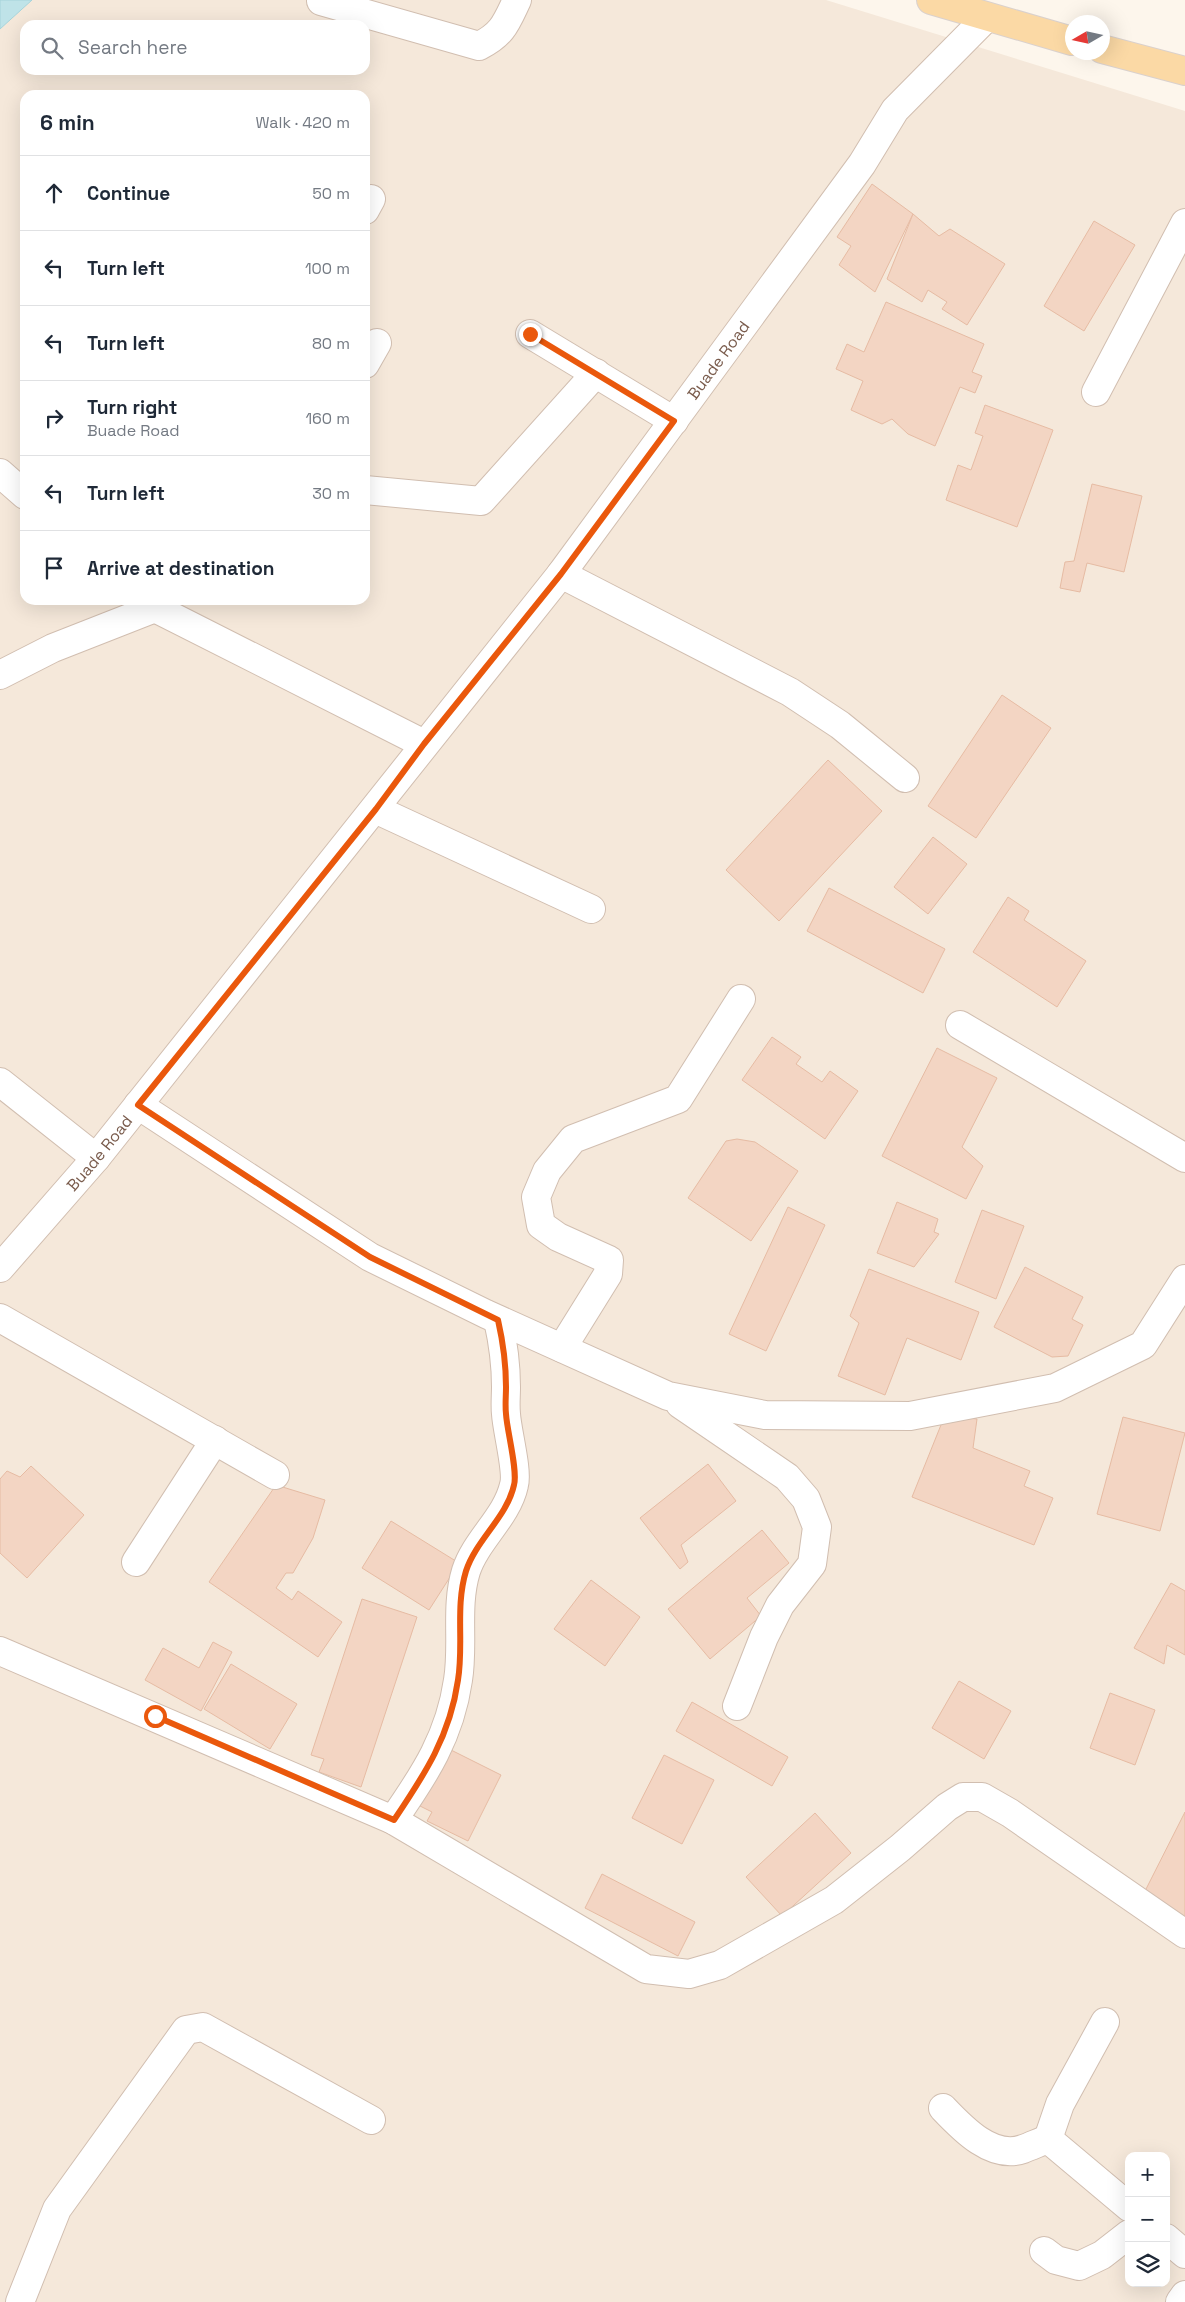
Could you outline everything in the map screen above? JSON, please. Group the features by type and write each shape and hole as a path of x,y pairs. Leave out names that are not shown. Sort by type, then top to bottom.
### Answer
{"main road":[{"path":"931,0 1065,38"},
{"path":"1110,51 1185,71"}],"street":[{"path":"321,1 479,46 494,38 506,24 517,0"},
{"name":"Buade Road","path":"0,1268 96,1158 376,809 424,744 561,574 862,164 895,110 986,17"},
{"path":"1096,392 1185,223"},
{"path":"530,334 674,421"},
{"path":"370,490 481,501 596,373"},
{"path":"0,473 20,491"},
{"path":"561,574 790,692 840,725 905,778"},
{"path":"0,675 53,648 147,605"},
{"path":"151,605 424,744"},
{"path":"376,809 591,909"},
{"path":"562,1348 608,1274 609,1260 558,1237 541,1225 536,1197 547,1172 573,1139 678,1099 741,999"},
{"path":"960,1025 1185,1158"},
{"path":"0,1082 96,1158"},
{"path":"138,1105 370,1257 498,1320 668,1396 787,1477 806,1500 817,1527 812,1564 780,1605 764,1637 738,1706"},
{"path":"668,1396 765,1415 910,1416 1055,1388 1143,1345 1185,1279"},
{"path":"0,1318 275,1474"},
{"path":"394,1820 424,1776 446,1732 458,1680 460,1615 466,1570 484,1537 507,1504 515,1484 506,1413 503,1342 498,1320"},
{"path":"136,1562 215,1440"},
{"path":"0,1651 394,1820 646,1969 689,1974 720,1965 834,1900 900,1848 947,1807 963,1797 982,1797 1010,1813 1185,1934"},
{"path":"943,2108 973,2137 1005,2152 1023,2149 1048,2139 1060,2104 1105,2022"},
{"path":"20,2302 57,2209 186,2030 202,2027 372,2120"},
{"path":"1048,2139 1125,2204"},
{"path":"1044,2251 1056,2260 1079,2266 1102,2255 1125,2237"},
{"path":"1170,2241 1185,2254"},
{"path":"1180,2302 1185,2295"}],"shaded area":[{"path":"32,0 826,0 1185,111 1185,2302 0,2302 0,29"}],"water":[{"path":"0,0 32,0 0,29"}],"building":[{"path":"872,184 913,214 875,292 839,265 851,246 837,237"},
{"path":"913,214 939,236 950,229 1005,264 967,325 942,309 947,302 928,290 922,302 887,279"},
{"path":"1094,221 1135,245 1084,331 1044,306"},
{"path":"886,302 984,344 972,372 982,376 975,393 960,387 935,446 908,434 892,419 882,424 851,410 863,381 836,369 847,344 864,352"},
{"path":"985,405 1053,430 1017,527 946,500 958,465 971,470 983,436 975,433"},
{"path":"1092,484 1142,496 1124,572 1087,563 1080,592 1060,588 1065,562 1074,561"},
{"path":"1002,695 1051,728 976,838 928,806"},
{"path":"828,760 882,811 779,921 726,870"},
{"path":"933,837 967,864 928,914 894,887"},
{"path":"829,888 945,949 923,993 807,931"},
{"path":"1008,897 1029,911 1024,920 1086,961 1057,1007 973,952"},
{"path":"772,1037 801,1057 796,1064 822,1082 830,1071 858,1091 825,1139 742,1080"},
{"path":"937,1048 997,1078 962,1147 983,1166 966,1199 882,1156"},
{"path":"737,1139 755,1142 798,1171 751,1241 688,1198 726,1141"},
{"path":"897,1202 938,1219 934,1232 939,1234 914,1267 877,1253"},
{"path":"788,1207 825,1225 766,1351 729,1334"},
{"path":"982,1210 1024,1226 996,1299 955,1282"},
{"path":"1025,1267 1083,1297 1072,1319 1083,1325 1068,1356 1052,1357 994,1327"},
{"path":"869,1269 979,1312 961,1360 907,1338 885,1395 838,1376 859,1323 850,1316"},
{"path":"945,1415 977,1419 973,1448 1030,1471 1024,1486 1053,1498 1034,1545 912,1497"},
{"path":"1123,1417 1185,1433 1160,1531 1097,1514"},
{"path":"708,1464 736,1501 681,1545 688,1562 680,1569 640,1518"},
{"path":"31,1466 84,1515 27,1578 0,1553 0,1479 7,1471 20,1477"},
{"path":"276,1485 325,1500 313,1538 293,1573 286,1573 276,1588 292,1600 298,1591 342,1622 318,1657 209,1582"},
{"path":"391,1521 459,1563 429,1610 362,1568"},
{"path":"762,1530 789,1563 747,1598 761,1616 710,1659 668,1609"},
{"path":"591,1580 640,1617 605,1666 554,1629"},
{"path":"1171,1583 1185,1591 1185,1655 1167,1645 1164,1664 1134,1648"},
{"path":"362,1599 417,1617 361,1787 319,1772 324,1759 311,1755"},
{"path":"213,1642 232,1652 201,1711 145,1680 163,1648 199,1668"},
{"path":"231,1664 297,1704 270,1749 204,1709"},
{"path":"959,1681 1011,1711 984,1759 932,1728"},
{"path":"1110,1693 1155,1710 1135,1765 1090,1748"},
{"path":"692,1702 788,1757 772,1786 676,1731"},
{"path":"449,1749 501,1775 468,1841 427,1821 432,1812 420,1806"},
{"path":"664,1755 714,1780 682,1844 632,1818"},
{"path":"1185,1812 1185,1919 1142,1897"},
{"path":"815,1813 851,1853 782,1916 746,1877"},
{"path":"602,1874 695,1922 678,1956 585,1908"}],"route":[{"path":"155,1716 394,1820 424,1776 446,1732 458,1680 460,1615 466,1570 484,1537 507,1504 515,1484 506,1413 503,1342 498,1320 370,1257 138,1105 376,809 424,744 561,574 674,421 530,334"}]}
